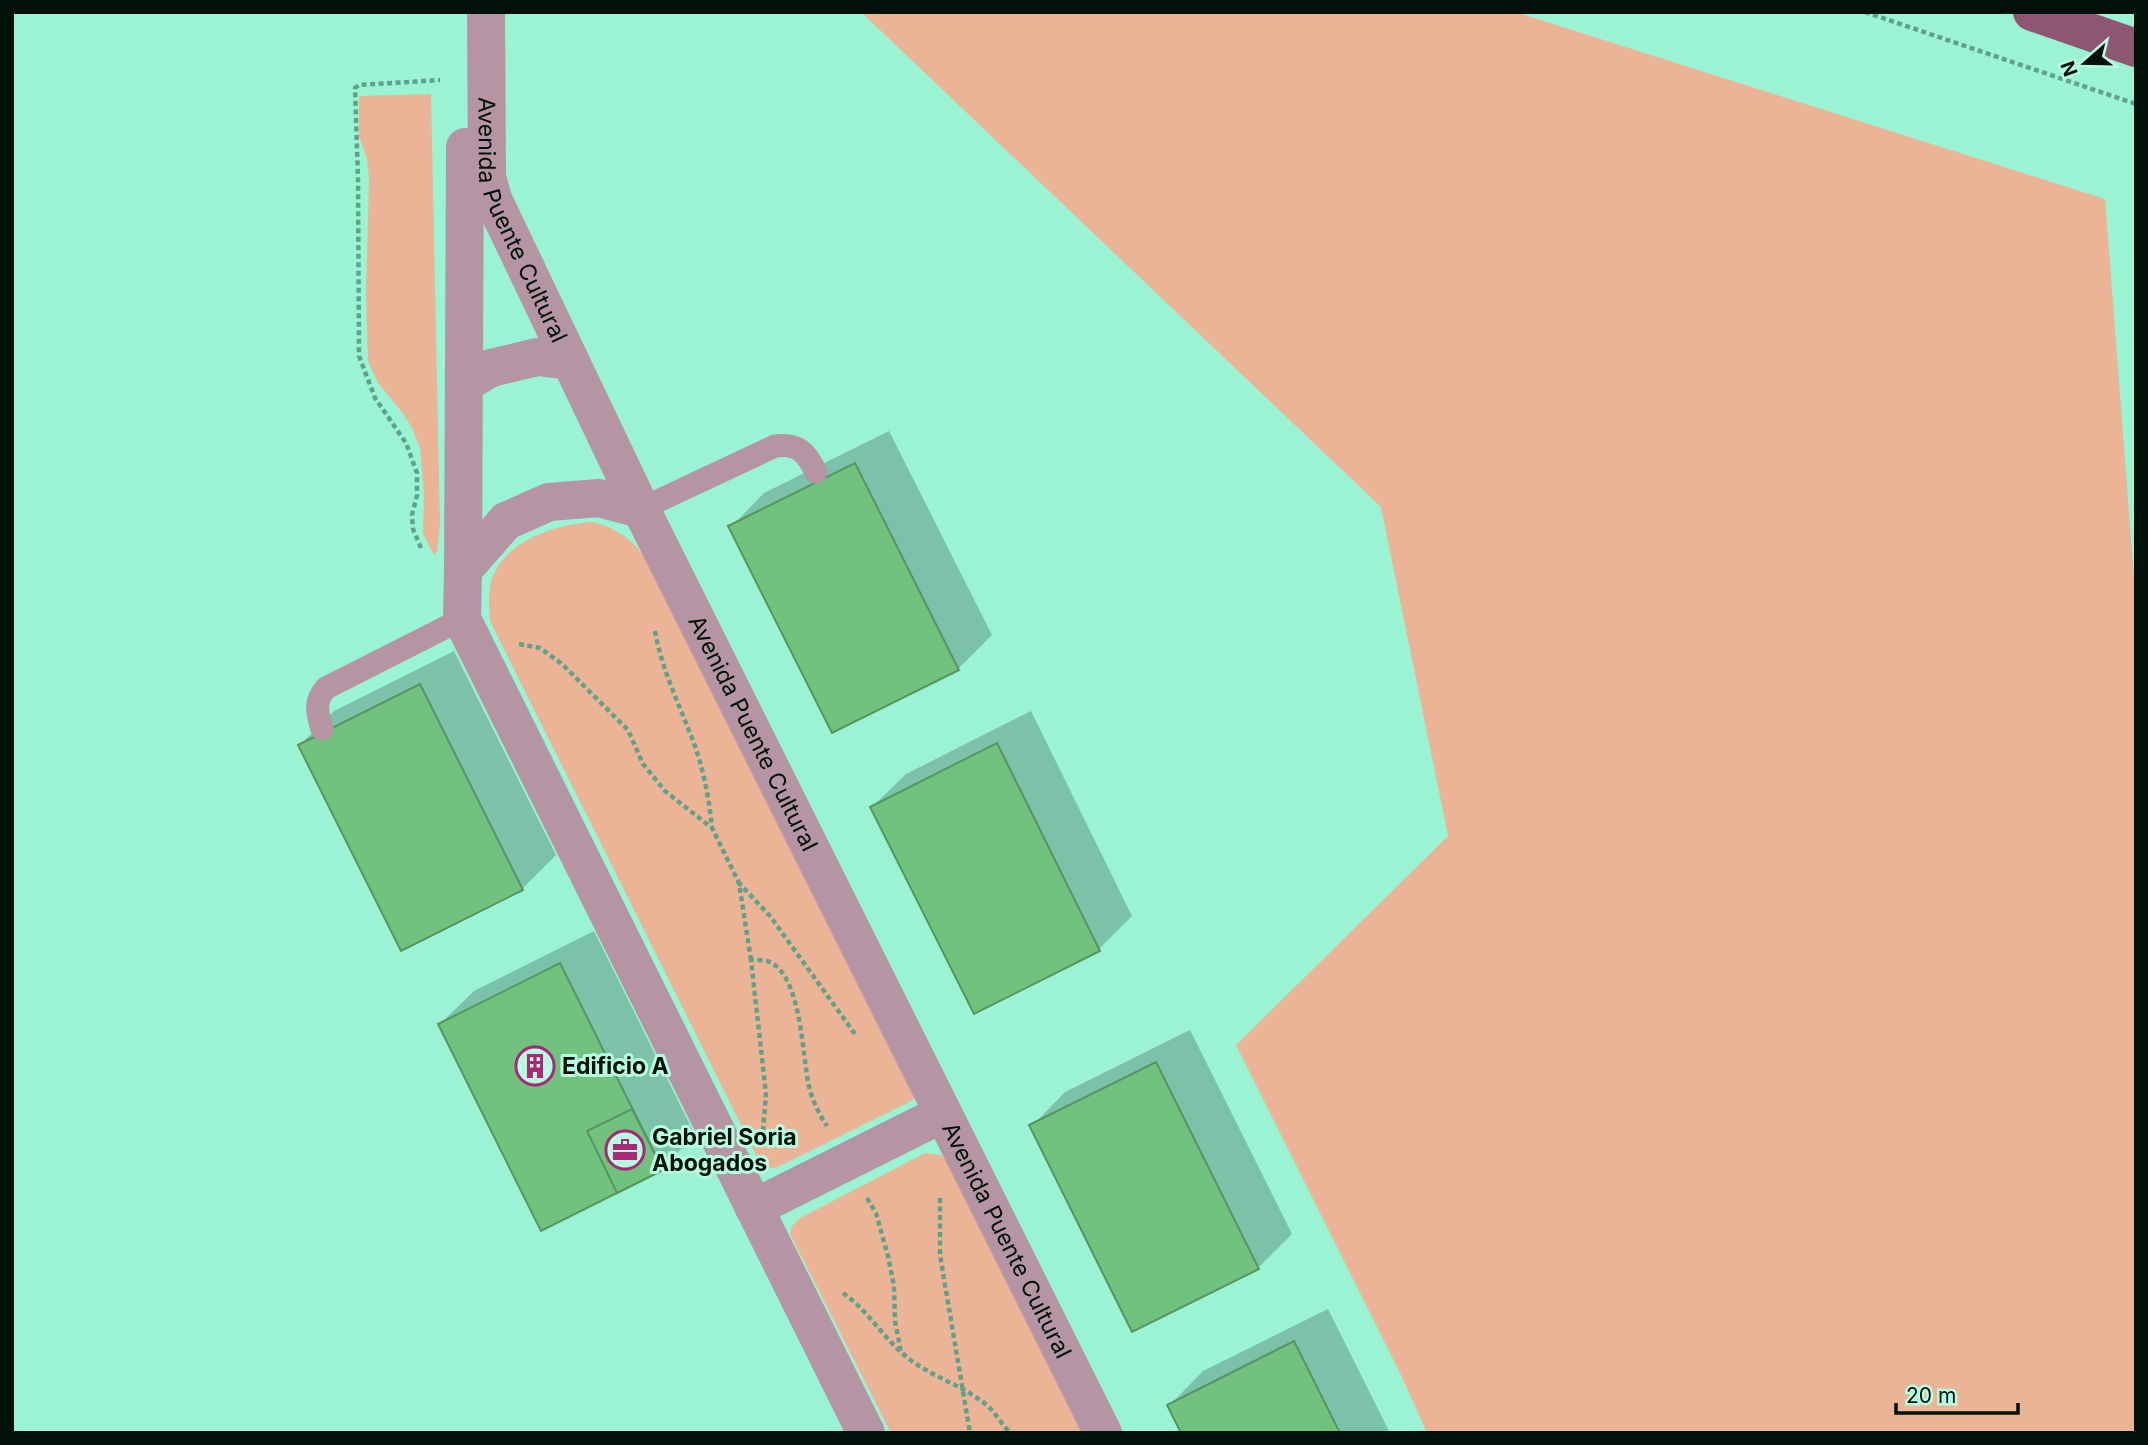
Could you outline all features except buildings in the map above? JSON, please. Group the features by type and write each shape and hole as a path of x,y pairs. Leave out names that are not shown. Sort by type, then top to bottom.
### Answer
{"main road":[{"path":"2032,12 2136,48"}],"street":[{"name":"Avenida Puente Cultural","path":"461,12 465,158 463,570 470,636 866,1433"},
{"name":"Avenida Puente Cultural","path":"486,12 487,177 493,199 641,509 1103,1433"},
{"path":"464,384 491,368 514,362 537,358 570,361"},
{"path":"463,570 506,521 549,502 599,498 641,509"},
{"path":"754,1208 942,1114"}],"lane":[{"path":"641,509 775,446 788,444 799,449 809,457 816,472"},
{"path":"322,729 317,706 326,688 470,636"}],"path":[{"path":"1865,12 2136,104"},
{"path":"424,554 413,529 412,516 417,484 411,456 406,443 374,398 359,356 355,88 359,85 440,80"},
{"path":"653,624 658,649 696,749 708,794 712,828 739,883 770,916 860,1040 876,1045 904,1036"},
{"path":"470,636 500,644 540,648 562,664 628,730 643,764 665,791 712,828"},
{"path":"732,1164 755,1151 760,1142 766,1094 751,960 739,883"},
{"path":"751,960 769,961 790,986 799,1011 810,1089 820,1115 836,1138 876,1213 894,1286 895,1321 901,1352"},
{"path":"970,1433 940,1255 939,1207 941,1192 947,1184 971,1171"},
{"path":"797,1294 816,1286 840,1291 859,1304 901,1352 934,1376 964,1391 989,1408 1010,1433"}],"shaded area":[{"path":"861,12 1515,12 2105,199 2136,603 2136,1433 1427,1433 1402,1377 1236,1045 1448,836 1381,507"},
{"path":"431,94 440,525 437,552 434,555 423,534 424,493 420,448 412,428 378,383 368,361 366,294 369,178 367,159 359,136 359,96"},
{"path":"593,522 625,536 648,562 915,1099 778,1167 767,1169 761,1165 490,621 491,582 506,556 532,537 547,531"},
{"path":"925,1153 941,1155 947,1160 1083,1433 891,1433 790,1234 792,1226 800,1218"}],"place":[{"name":"Edificio A","path":"535,1066"},
{"name":"Gabriel Soria Abogados","path":"625,1150"}]}
